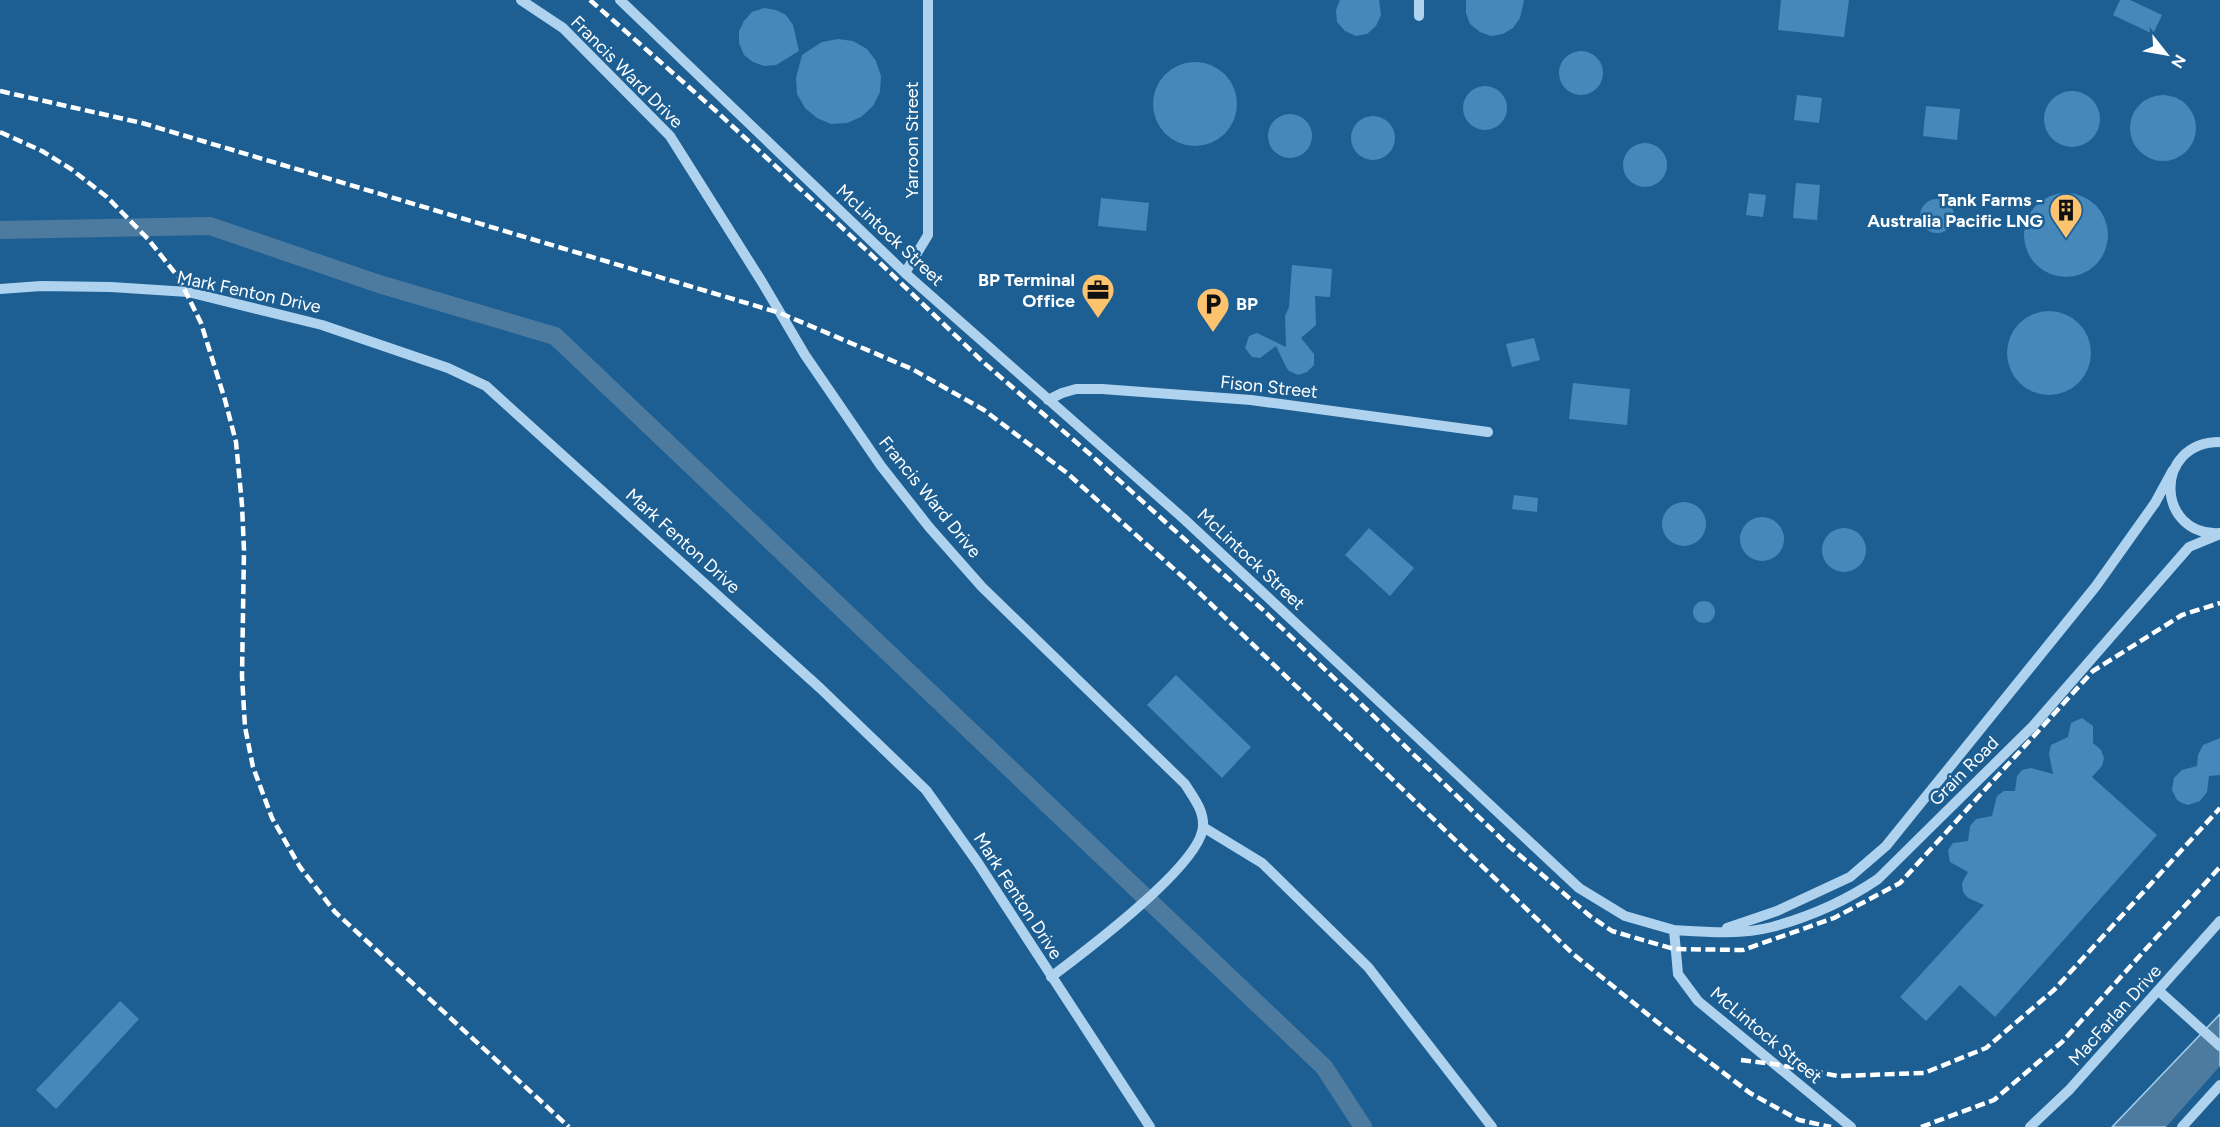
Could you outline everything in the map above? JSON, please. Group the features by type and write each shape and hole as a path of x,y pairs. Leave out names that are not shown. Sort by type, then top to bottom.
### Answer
{"street":[{"name":"Francis Ward Drive","path":"520,0 563,28 670,136 805,355 881,466 929,527 982,587 1185,784 1202,814 1203,827"},
{"name":"McLintock Street","path":"620,0 905,273 1184,519 1579,888 1625,916 1674,930 1678,974 1698,1001 1851,1127"},
{"name":"Yarroon Street","path":"905,273 928,235 928,0"},
{"path":"1419,0 1419,16"},
{"name":"Mark Fenton Drive","path":"0,289 41,286 111,286 188,292 322,325 448,368 486,386 820,688 926,790 978,863 1150,1127"},
{"name":"Fison Street","path":"1048,400 1076,389 1102,389 1251,400 1488,432"},
{"path":"1712,932 1777,911 1850,877 1886,846 2096,586 2155,503 2181,457 2193,447 2208,442 2220,442"},
{"path":"2173,470 2170,484 2171,498 2176,512 2197,530 2220,533"},
{"name":"Grain Road","path":"1674,930 1712,932 1771,927 1857,893 1878,879 2033,726 2189,547 2220,533"},
{"path":"1051,977 1112,931 1162,884 1197,846 1203,827 1262,863 1368,967 1491,1127"},
{"name":"MacFarlan Drive","path":"2030,1127 2070,1089 2220,921"},
{"path":"2158,991 2220,1046"},
{"path":"2182,1127 2220,1084"}],"water":[{"path":"2220,1014 2220,1127 2112,1127"}],"pier":[{"path":"2220,1066 2220,1127 2166,1127"}],"building":[{"path":"1340,0 1379,0 1381,15 1376,26 1367,34 1356,36 1345,31 1337,22 1336,10"},
{"path":"1466,0 1524,0 1520,18 1513,28 1503,34 1491,36 1480,32 1470,24 1466,13"},
{"path":"1781,0 1849,0 1844,37 1778,30"},
{"path":"2120,0 2130,0 2162,15 2153,34 2113,15"},
{"path":"764,8 786,15 793,25 799,51 776,65 764,66 753,62 744,55 739,43 739,31 744,21 752,12"},
{"path":"838,39 853,41 867,49 876,61 881,76 880,92 873,106 861,117 847,123 831,124 817,118 805,108 797,94 796,78 802,55 822,42"},
{"path":"1581,51 1590,52 1597,57 1602,64 1602,82 1597,89 1590,94 1581,95 1572,94 1565,89 1560,82 1559,73 1560,64 1565,57 1572,52"},
{"path":"1195,62 1211,65 1225,74 1234,88 1237,104 1234,120 1225,134 1211,143 1195,146 1179,143 1165,134 1156,120 1153,104 1156,88 1165,74 1179,65"},
{"path":"1485,86 1494,87 1501,92 1506,99 1506,117 1501,124 1494,129 1485,130 1476,129 1469,124 1464,117 1463,108 1464,99 1469,92 1476,87"},
{"path":"2066,91 2078,91 2088,95 2096,103 2100,119 2096,135 2088,143 2078,147 2066,147 2056,143 2048,135 2044,125 2044,113 2048,103 2056,95"},
{"path":"1797,95 1822,98 1819,123 1794,120"},
{"path":"2163,95 2175,98 2186,105 2193,116 2196,128 2193,140 2186,151 2175,158 2163,161 2151,158 2140,151 2133,140 2130,128 2133,116 2140,105 2151,98"},
{"path":"1926,106 1960,109 1957,140 1923,136"},
{"path":"1290,114 1299,115 1306,120 1311,127 1311,145 1306,152 1299,157 1290,158 1281,157 1274,152 1269,145 1268,136 1269,127 1274,120 1281,115"},
{"path":"1373,116 1382,117 1389,122 1394,129 1394,147 1389,154 1382,159 1373,160 1364,159 1357,154 1352,147 1351,138 1352,129 1357,122 1364,117"},
{"path":"1645,143 1654,144 1661,149 1666,156 1666,174 1661,181 1654,186 1645,187 1636,186 1629,181 1624,174 1623,165 1624,156 1629,149 1636,144"},
{"path":"1796,183 1820,185 1817,220 1793,218"},
{"path":"1749,193 1766,195 1763,217 1746,215"},
{"name":"Tank Farms - Australia Pacific LNG","path":"2066,193 2082,196 2096,205 2105,219 2108,235 2105,251 2096,265 2082,274 2066,277 2050,274 2036,265 2027,251 2024,235 2027,219 2036,205 2050,196"},
{"path":"1101,198 1149,203 1146,231 1098,226"},
{"path":"1937,199 1949,204 1954,216 1949,228 1937,233 1925,228 1920,216 1925,204"},
{"path":"1292,265 1332,269 1330,297 1315,296 1316,325 1301,338 1314,354 1314,365 1307,372 1298,375 1289,371 1276,346 1260,358 1252,357 1245,348 1249,336 1257,333 1286,347 1285,316 1289,307"},
{"path":"2049,311 2065,314 2079,323 2088,337 2091,353 2088,369 2079,383 2065,392 2049,395 2033,392 2019,383 2010,369 2007,353 2010,337 2019,323 2033,314"},
{"path":"1534,338 1540,360 1512,367 1506,344"},
{"path":"1573,383 1630,389 1627,425 1569,419"},
{"path":"1514,495 1538,498 1537,512 1512,509"},
{"path":"1684,502 1693,503 1700,508 1705,515 1705,533 1700,540 1693,545 1684,546 1675,545 1668,540 1663,533 1662,524 1663,515 1668,508 1675,503"},
{"path":"1762,517 1771,518 1778,523 1783,530 1783,548 1778,555 1771,560 1762,561 1753,560 1746,555 1741,548 1740,539 1741,530 1746,523 1753,518"},
{"path":"1369,528 1414,568 1390,596 1345,555"},
{"path":"1844,528 1852,529 1860,534 1865,542 1865,558 1860,566 1852,571 1844,572 1836,571 1828,566 1823,558 1822,550 1823,542 1828,534 1836,529"},
{"path":"1704,601 1712,604 1715,612 1712,620 1704,623 1696,620 1693,612 1696,604"},
{"path":"1176,675 1251,747 1222,778 1147,705"},
{"path":"2082,718 2093,726 2093,743 2101,750 2104,758 2102,766 2092,777 2157,835 1995,1017 1960,985 1926,1021 1900,997 1984,905 1968,898 1963,892 1962,883 1968,872 1950,862 1948,850 1953,843 1968,841 1970,826 1976,819 1992,816 1997,796 2004,791 2015,791 2017,776 2022,770 2031,768 2053,774 2049,754 2051,745 2068,737 2071,723"},
{"path":"2220,738 2220,775 2209,776 2207,792 2200,801 2188,805 2177,800 2172,790 2174,778 2182,770 2197,766 2198,755 2203,745"},
{"path":"120,1001 139,1019 56,1109 36,1090"}],"waterway":[{"path":"0,230 210,226 379,284 555,336 1324,1067 1363,1127"}],"railway":[{"path":"590,0 716,111 983,362 1091,455 1262,609 1510,847 1590,916 1612,931 1674,949 1743,950 1834,918 1900,883 2093,671 2182,615 2220,603"},
{"path":"0,91 142,123 780,313 912,369 984,410 1067,473 1184,578 1572,953 1750,1093 1799,1120 1831,1127"},
{"path":"0,132 42,151 71,169 107,197 148,239 179,278 201,323 236,442 244,550 242,676 245,727 253,767 272,818 300,867 335,912 569,1127"},
{"path":"1741,1060 1838,1076 1924,1073 1986,1048 2054,990 2220,808"},
{"path":"1921,1127 1994,1100 2062,1042 2220,867"}],"place":[{"name":"Tank Farms - Australia Pacific LNG","path":"2066,239"},
{"name":"BP Terminal Office","path":"1098,319"},
{"name":"BP","path":"1213,333"}]}
